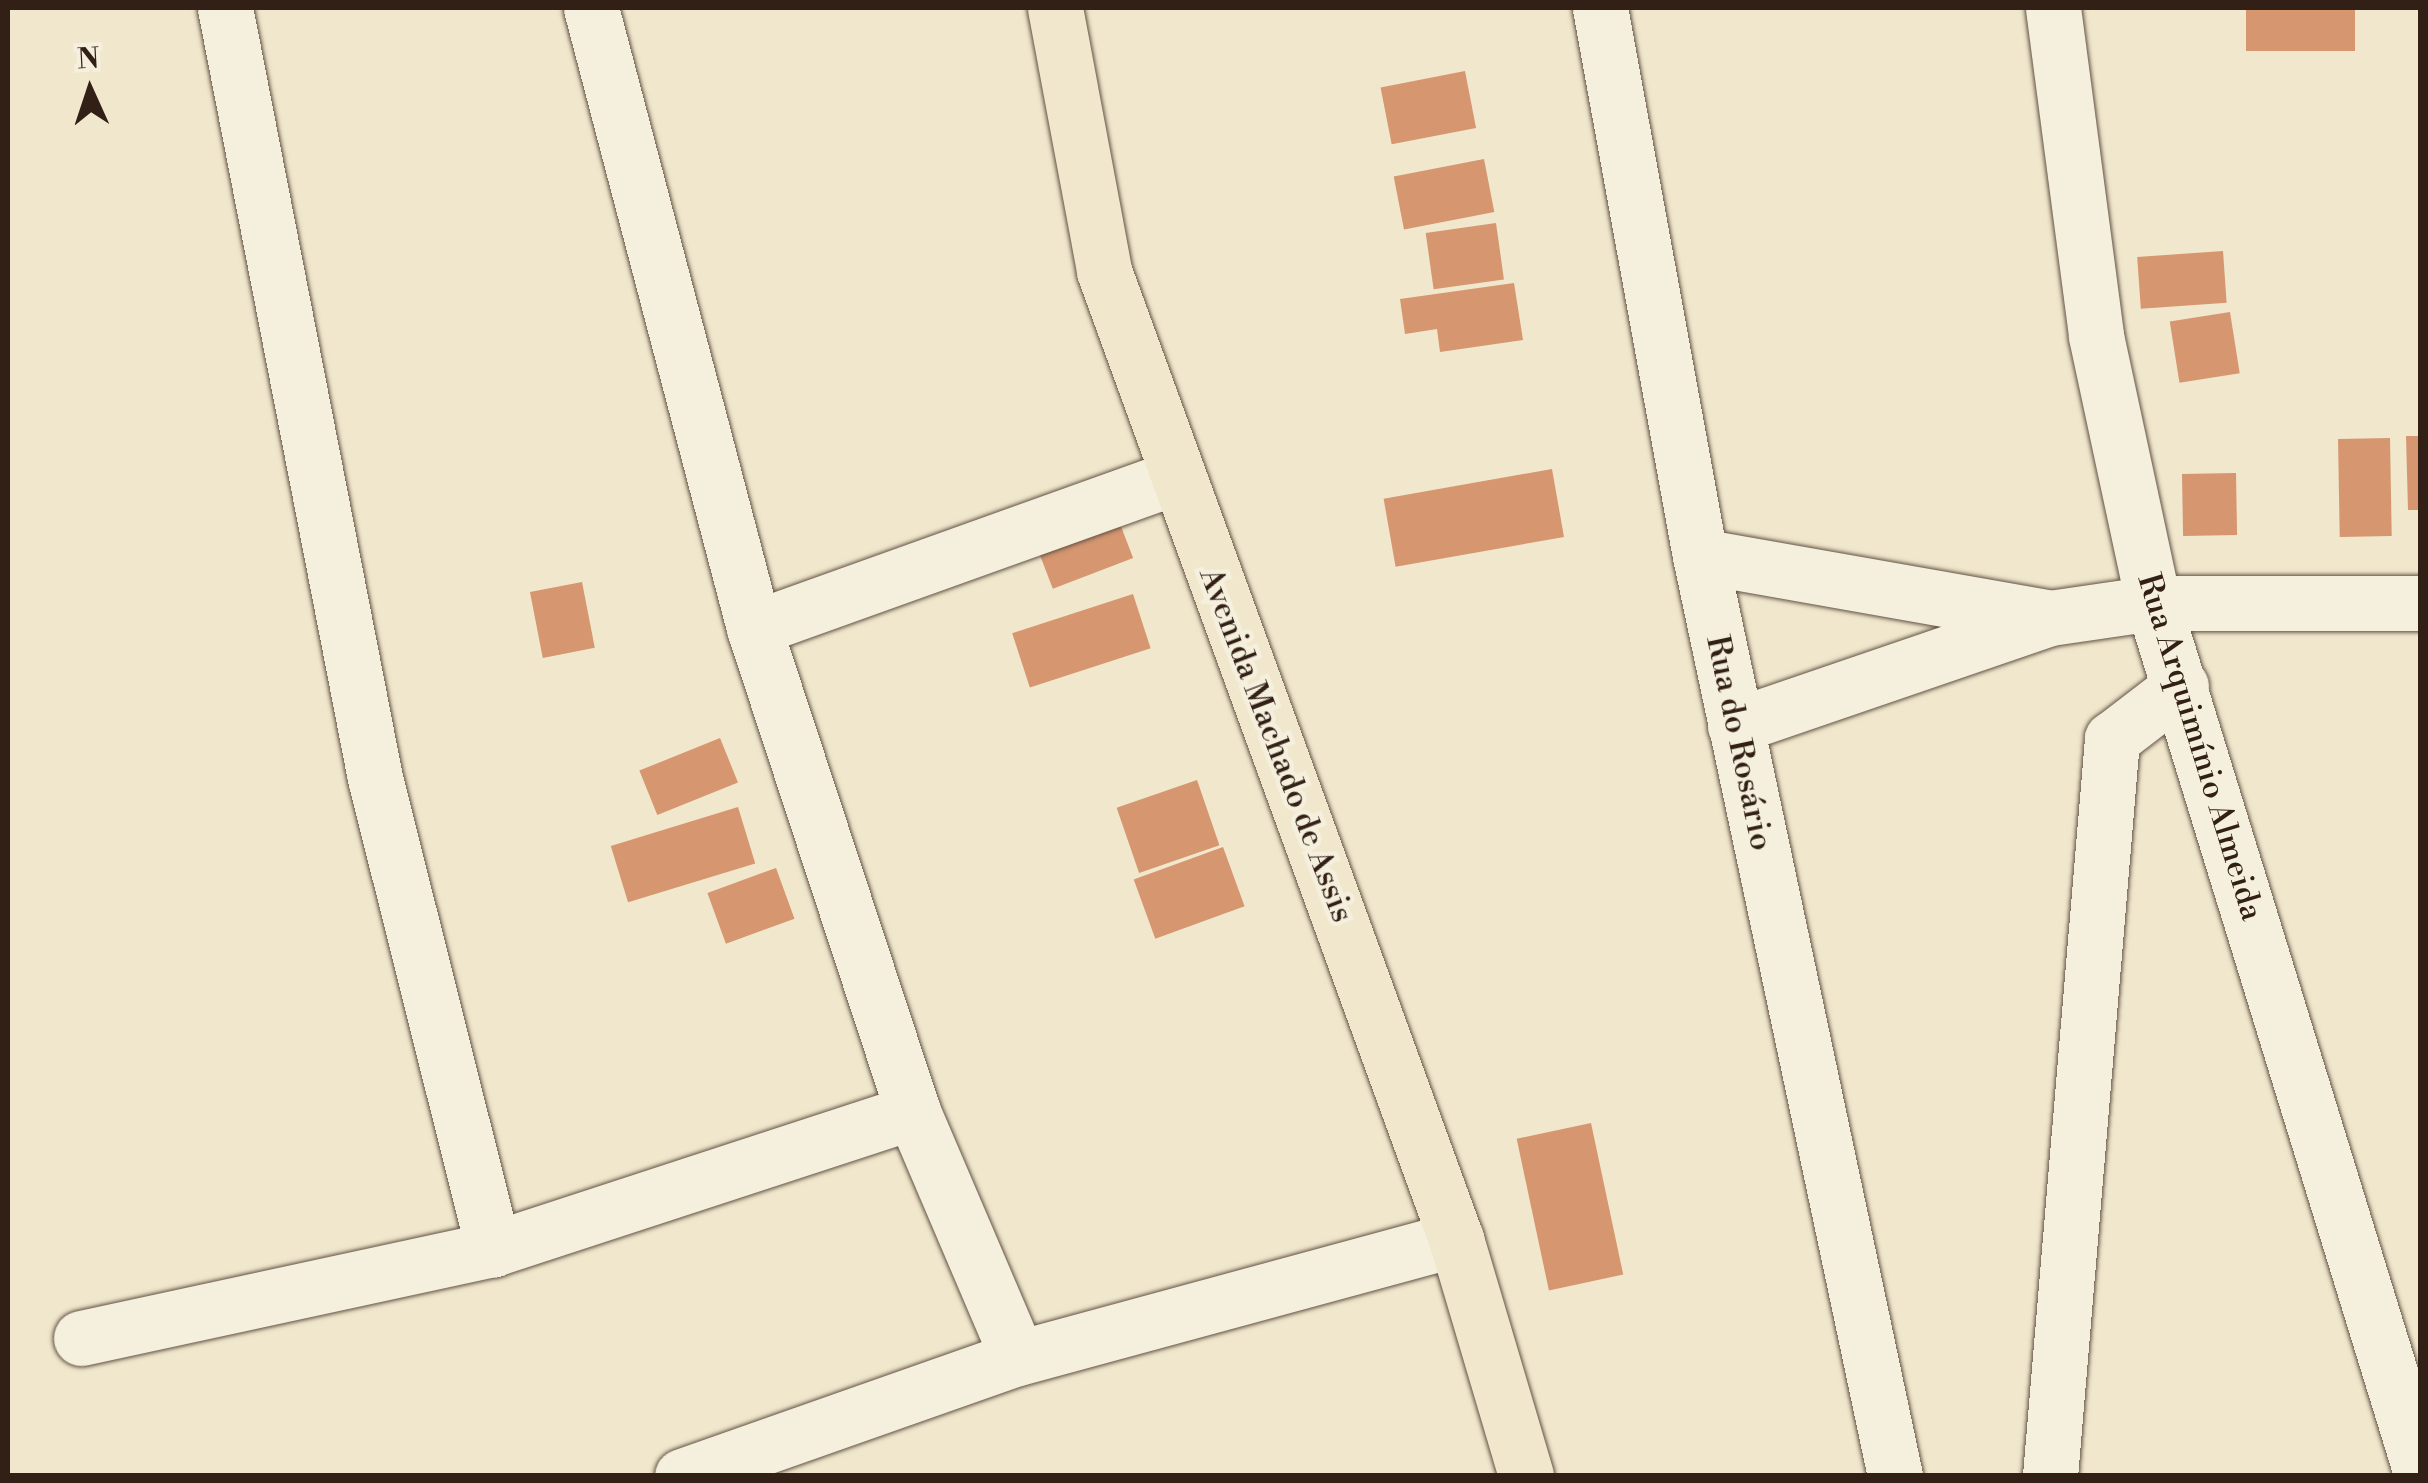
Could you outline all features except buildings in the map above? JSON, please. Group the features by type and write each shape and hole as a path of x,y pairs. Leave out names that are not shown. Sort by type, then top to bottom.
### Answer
{"main road":[{"name":"Avenida Machado de Assis","path":"1055,8 1104,272 1173,478 1456,1240 1526,1476"}],"street":[{"path":"224,8 375,778 493,1248"},
{"path":"591,8 754,628 913,1112 1018,1358"},
{"name":"Rua do Rosário","path":"1600,8 1700,556 1895,1476"},
{"name":"Rua Arquimínio Almeida","path":"2053,8 2096,336 2154,603 2420,1470"},
{"path":"754,628 1173,478"},
{"path":"1700,556 2050,618"},
{"path":"1735,726 2050,618 2154,603 2420,603"},
{"path":"2050,1476 2112,739 2180,686"},
{"path":"81,1338 493,1248 913,1112"},
{"path":"682,1476 1018,1358 1456,1240"}]}
